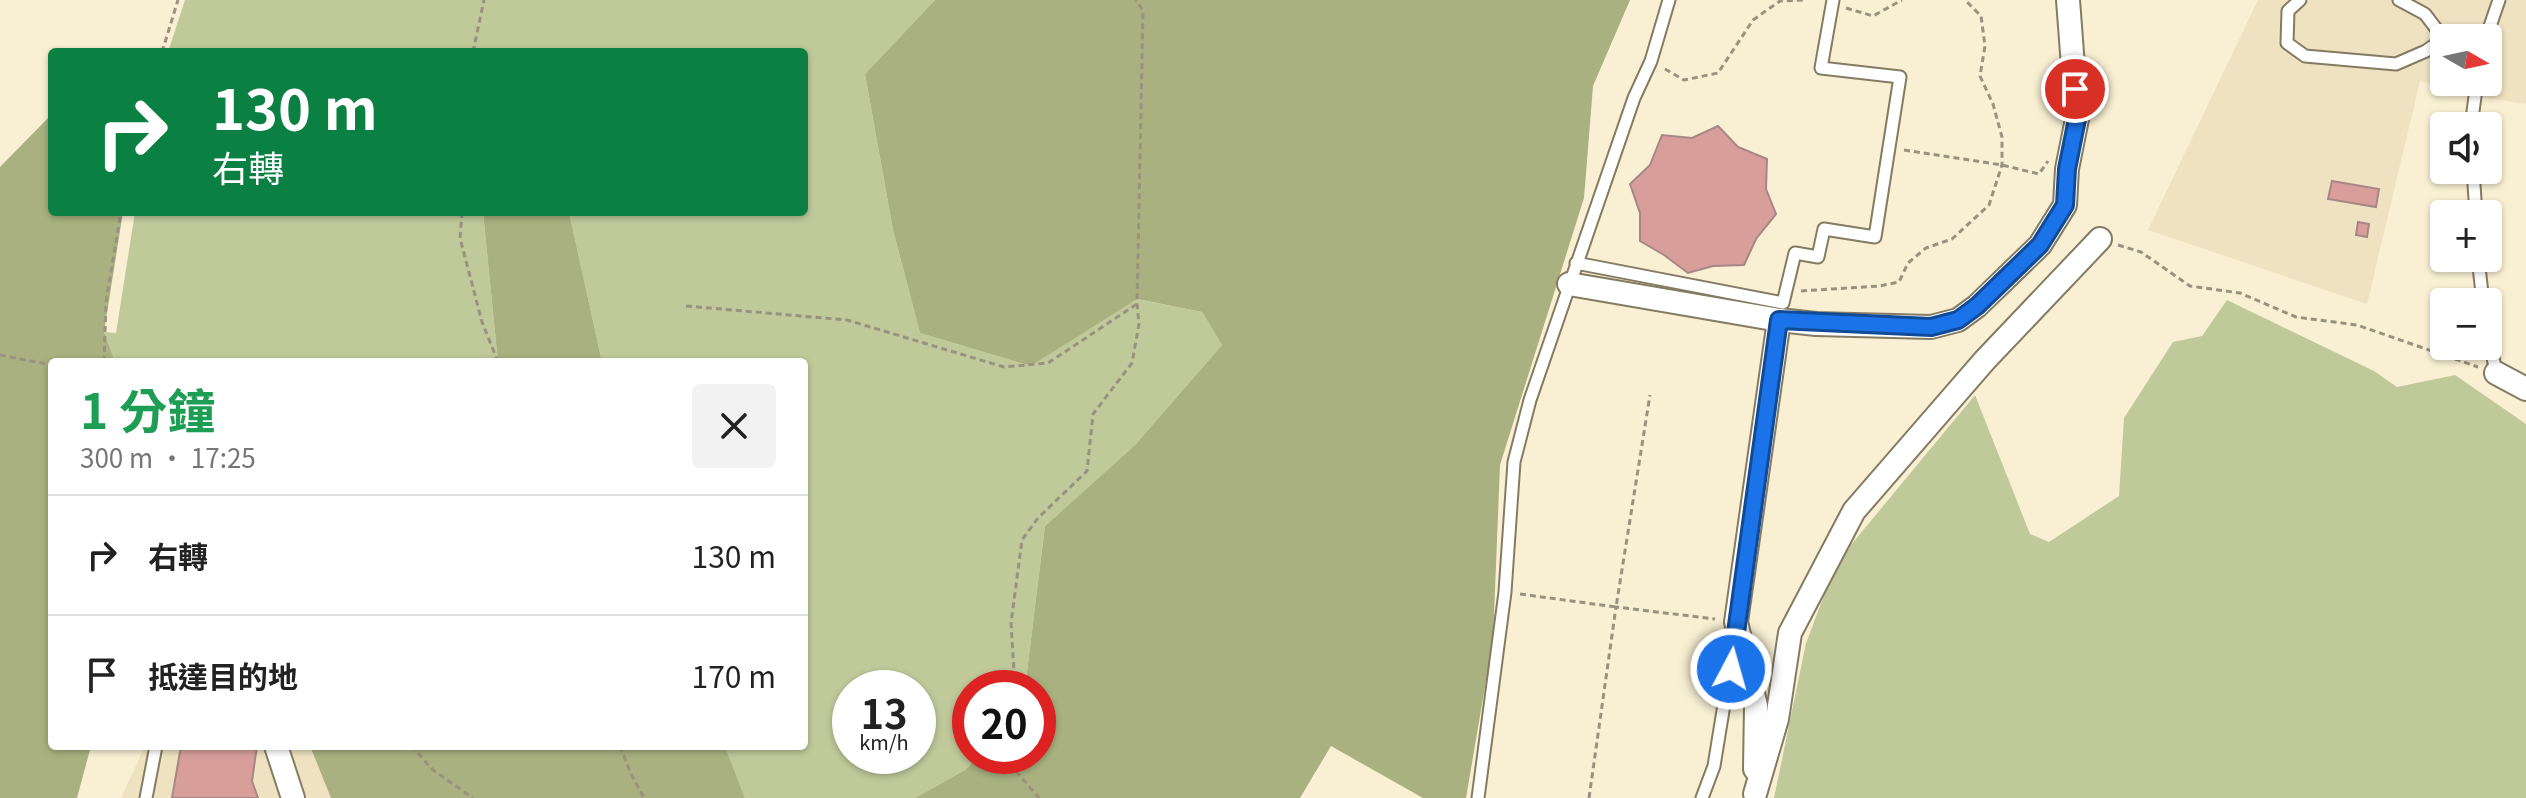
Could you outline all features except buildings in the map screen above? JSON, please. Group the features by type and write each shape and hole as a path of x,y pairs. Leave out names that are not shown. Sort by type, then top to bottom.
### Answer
{"street":[{"path":"1573,274 1781,312 1931,327 1958,320 1977,306 2040,245 2065,205 2067,169 2077,119 2068,0"},
{"path":"1754,796 1777,719 1790,633 1854,511 1985,360 2100,239"},
{"path":"1754,796 1756,706 1736,622 1781,312"},
{"path":"2496,373 2526,389"},
{"path":"277,750 293,798"}],"lane":[{"path":"1478,798 1505,592 1514,462 1530,400 1634,98 1651,61 1669,0"},
{"path":"2300,0 2288,11 2287,43 2305,56 2396,64 2430,48"},
{"path":"2399,0 2425,14 2433,24"},
{"path":"2491,24 2499,0"},
{"path":"1781,312 1795,253 1818,257 1824,229 1875,237 1890,148 1900,77 1821,68 1833,2"},
{"path":"2494,360 2496,373"},
{"path":"1702,798 1714,766 1736,622"},
{"path":"146,798 155,750"}],"path":[{"path":"163,48 178,0"},
{"path":"474,48 484,0"},
{"path":"1014,670 1011,623 1022,540 1038,518 1087,471 1093,414 1132,363 1139,324 1143,11 1136,0"},
{"path":"1651,61 1684,80 1718,73 1753,20 1780,1 1805,0"},
{"path":"1833,2 1873,16 1902,0"},
{"path":"1781,312 1802,291 1899,282 1908,263 1926,248 1952,239 1989,205 2002,165 2002,137 1993,104 1980,76 1985,46 1981,16 1965,0"},
{"path":"1890,148 2002,165 2039,174 2054,152"},
{"path":"104,358 106,302 120,216"},
{"path":"462,216 460,238 482,322 496,358"},
{"path":"2100,239 2141,252 2190,286 2240,293 2296,317 2357,325 2496,373"},
{"path":"686,306 847,320 1004,367 1048,363 1137,304"},
{"path":"0,355 48,364"},
{"path":"1589,798 1650,395"},
{"path":"1505,592 1736,622"},
{"path":"415,750 433,770 473,798"},
{"path":"622,750 644,798"},
{"path":"1018,774 1039,798"}],"shaded area":[{"path":"2258,0 2526,0 2526,104 2477,96 2502,96 2502,24 2430,24 2430,84 2420,81 2367,304 2148,230"},
{"path":"143,750 312,750 331,798 121,798"}],"green space":[{"path":"185,0 935,0 865,74 893,230 920,333 1031,366 1136,299 1202,312 1222,345 1135,445 1045,526 1027,670 952,670 952,774 958,774 915,798 745,798 727,750 808,750 808,358 601,358 570,216 808,216 808,48 169,48"},
{"path":"935,0 1630,0 1593,86 1584,198 1500,465 1493,640 1466,798 1423,798 1331,746 1300,798 915,798 958,774 1056,774 1056,670 1027,670 1045,526 1135,445 1222,345 1202,312 1137,299 1031,366 920,333 893,230 865,74"},
{"path":"48,118 48,216 122,216 104,332 114,358 48,358 48,750 90,750 77,798 0,798 0,167"},
{"path":"134,216 483,216 498,358 114,358 104,332 116,333"},
{"path":"483,216 570,216 601,358 498,358"},
{"path":"2227,300 2374,371 2397,387 2455,375 2526,424 2526,798 1774,798 1806,643 1825,593 1850,546 1975,395 2030,534 2049,542 2119,496 2124,418 2173,342 2202,336"},
{"path":"312,750 727,750 745,798 331,798"}],"route":[{"path":"1731,669 1779,320 1931,327 1958,320 1977,306 2040,245 2065,205 2067,169 2077,119 2075,89"}]}
